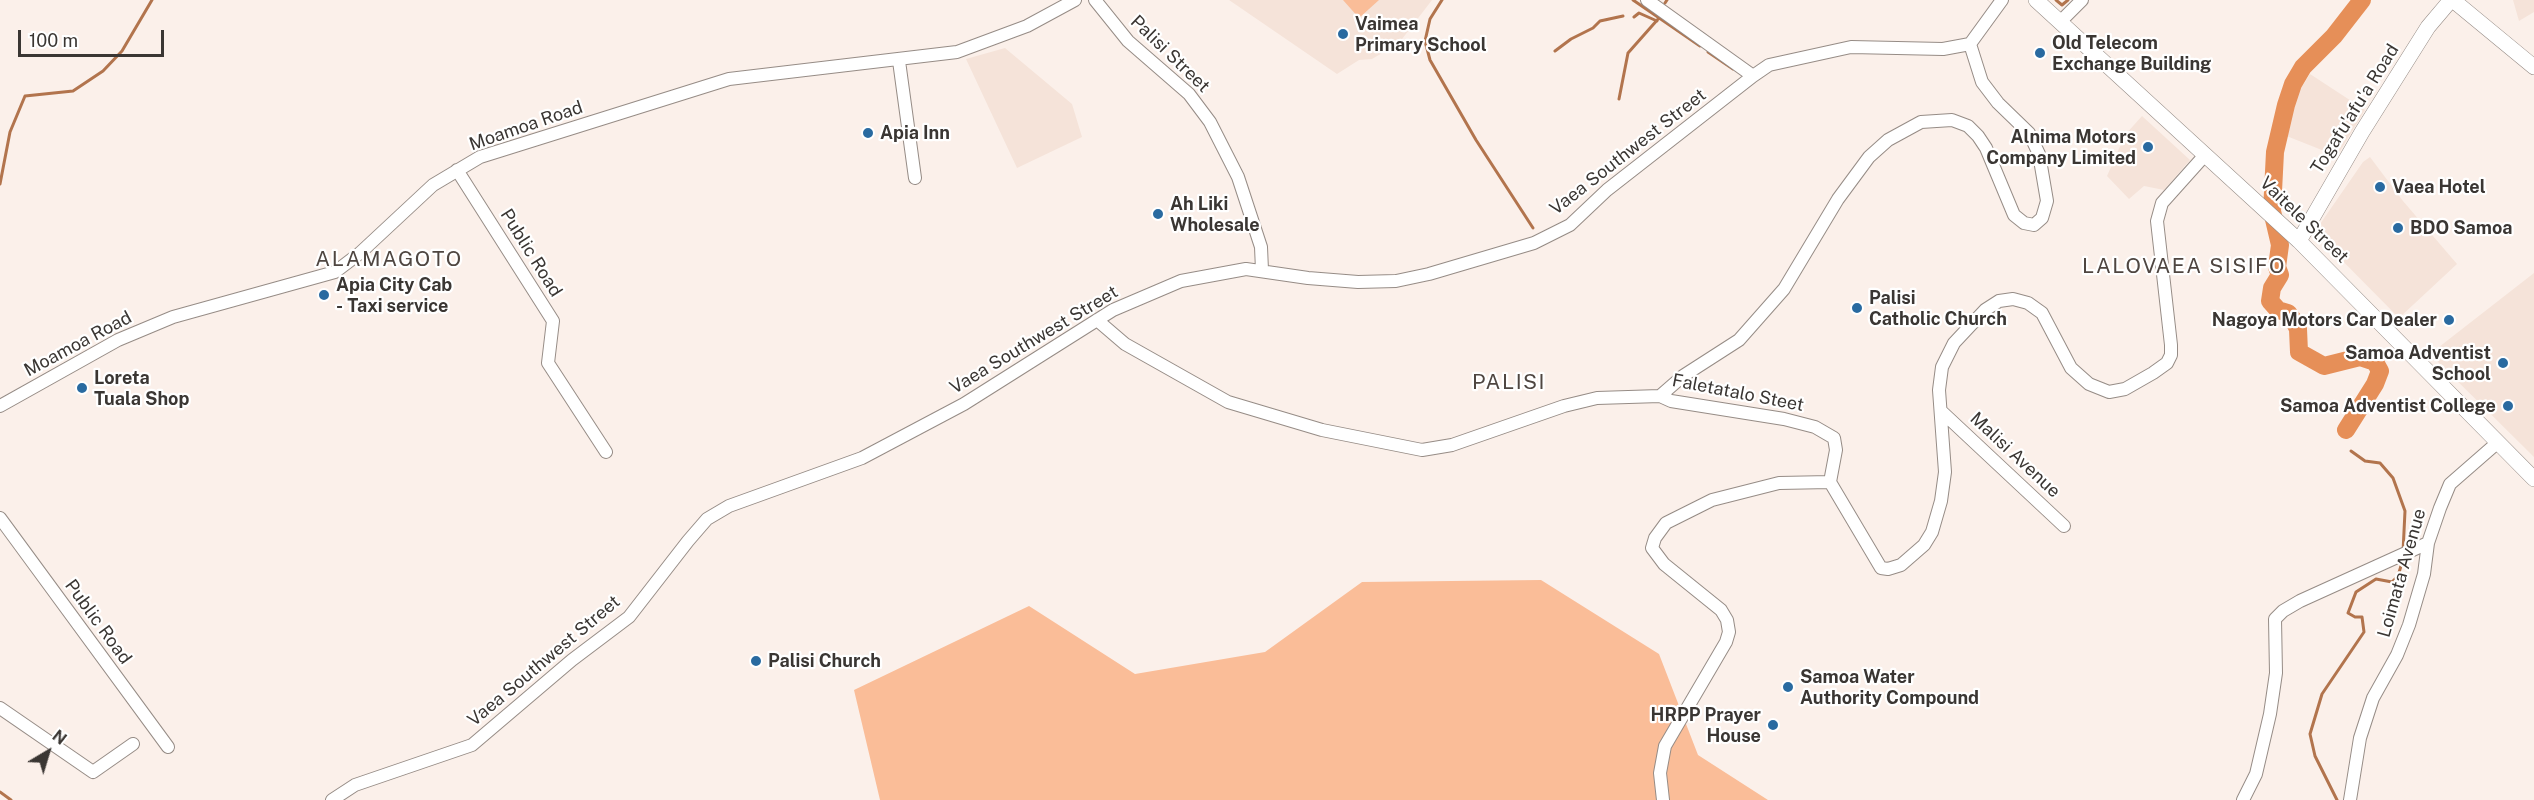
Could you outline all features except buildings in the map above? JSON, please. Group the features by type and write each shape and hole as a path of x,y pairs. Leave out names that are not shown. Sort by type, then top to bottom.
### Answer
{"main road":[{"name":"Vaitele Street","path":"2036,0 2296,238 2534,479"},
{"path":"2453,0 2534,66"},
{"name":"Togafu'afu'a Road","path":"2296,238 2428,27 2453,0"},
{"path":"2428,27 2448,16 2457,14 2481,21"}],"street":[{"name":"Moamoa Road","path":"0,406 118,340 172,317 335,272 360,253 425,192 457,170 480,158 729,79 899,61 957,52 1027,26 1073,0"},
{"name":"Palisi Street","path":"1095,0 1128,41 1189,94 1210,122 1238,177 1261,247 1262,270"},
{"path":"1647,0 1753,75"},
{"path":"1096,320 1125,344 1228,402 1322,430 1422,450 1452,445 1564,406 1597,398 1660,396 1683,376 1740,340 1784,289 1838,199 1869,157 1888,140 1921,122 1952,120 1968,126 1986,148 2014,215 2024,223 2034,225 2042,218 2047,201 2045,178 2030,132 1998,103 1982,81 1970,44 2002,0"},
{"path":"2060,22 2082,0"},
{"name":"Vaea Southwest Street","path":"332,800 355,785 472,745 572,660 629,617 707,519 729,506 862,458 964,404 1096,320 1122,306 1182,281 1246,269 1338,281 1396,281 1429,274 1534,243 1570,225 1607,190 1753,75 1769,66 1786,60 1851,47 1900,50 1942,49 1970,44"},
{"path":"899,61 915,178"},
{"path":"1663,800 1660,773 1665,746 1726,642 1729,632 1728,620 1721,610 1664,564 1652,549 1655,538 1666,523 1712,500 1779,483 1830,482 1881,568 1888,569 1911,559 1928,538 1941,501 1945,472 1938,390 1942,367 1954,343 1985,310 1999,301 2013,299 2028,303 2042,313 2071,368 2089,384 2109,392 2125,389 2167,363 2171,355 2171,345 2157,221 2162,203 2205,155"},
{"name":"Public Road","path":"457,170 553,321 548,363 606,452"},
{"name":"Faletatalo Steet","path":"1660,396 1671,401 1784,419 1826,431 1834,438 1836,450 1830,482"},
{"name":"Malisi Avenue","path":"1941,411 2064,526"},
{"name":"Loimata Avenue","path":"2350,800 2360,738 2373,698 2397,655 2409,625 2424,574 2428,543 2450,484 2497,443"},
{"name":"Public Road","path":"0,518 168,747"},
{"path":"2243,800 2256,774 2270,714 2276,673 2276,619 2283,611 2300,602 2428,543"},
{"path":"0,708 93,772 133,744"}],"shaded area":[{"name":"Vaimea Primary School","path":"1229,0 1432,0 1399,43 1372,59 1359,60 1337,74"},
{"path":"1343,0 1379,0 1359,18"},
{"path":"2513,0 2534,0 2534,12 2519,21"},
{"path":"1005,48 1072,104 1082,137 1017,168 966,59"},
{"path":"2310,74 2365,110 2337,156 2284,135 2289,107"},
{"name":"Alnima Motors Company Limited","path":"2142,116 2190,160 2164,190 2144,186 2129,199 2107,176 2125,135"},
{"path":"2370,157 2403,201 2457,264 2399,318 2318,236 2318,227 2363,162"},
{"name":"Samoa Adventist College","path":"2534,273 2534,457 2430,354"},
{"path":"1541,580 1659,654 1698,755 1768,800 880,800 854,690 1029,606 1135,674 1265,652 1362,582"}],"waterway":[{"path":"0,184 10,132 25,96 73,91 103,71 122,51 152,0"},
{"path":"1442,0 1430,19 1425,41 1430,60 1476,140 1533,228"},
{"path":"1633,0 1700,46"},
{"path":"2056,0 2062,5 2068,0"},
{"path":"2346,430 2375,384 2380,371 2375,362 2360,357 2324,366 2299,352 2298,329 2294,321 2288,313 2278,310 2270,301 2272,288 2280,275 2277,267 2280,245 2272,211 2275,152 2293,84 2303,67 2334,36 2362,0"},
{"path":"1634,17 1639,13 1657,21"},
{"path":"1555,51 1571,39 1593,28 1600,21 1623,16"},
{"path":"1619,99 1628,53 1659,18"},
{"path":"1708,52 1733,69"},
{"path":"2351,451 2365,461 2380,463 2393,478 2405,511 2403,552"},
{"path":"2337,800 2315,756 2310,734 2322,694 2364,632 2362,617 2355,617 2348,613 2356,592 2376,579 2392,582 2398,576 2403,559"},
{"path":"0,792 11,800"}],"place":[{"name":"Vaimea Primary School","path":"1343,34"},
{"name":"Old Telecom Exchange Building","path":"2040,53"},
{"name":"Apia Inn","path":"868,133"},
{"name":"Alnima Motors Company Limited","path":"2148,147"},
{"name":"Vaea Hotel","path":"2380,187"},
{"name":"Ah Liki Wholesale","path":"1158,214"},
{"name":"BDO Samoa","path":"2398,228"},
{"name":"Apia City Cab - Taxi service","path":"324,295"},
{"name":"Palisi Catholic Church","path":"1857,308"},
{"name":"Nagoya Motors Car Dealer","path":"2449,320"},
{"name":"Samoa Adventist School","path":"2503,363"},
{"name":"Loreta Tuala Shop","path":"82,388"},
{"name":"Samoa Adventist College","path":"2508,406"},
{"name":"Palisi Church","path":"756,661"},
{"name":"Samoa Water Authority Compound","path":"1788,687"},
{"name":"HRPP Prayer House","path":"1773,725"}],"district":[{"name":"ALAMAGOTO","path":"389,260"},
{"name":"LALOVAEA SISIFO","path":"2184,267"},
{"name":"PALISI","path":"1509,383"}]}
